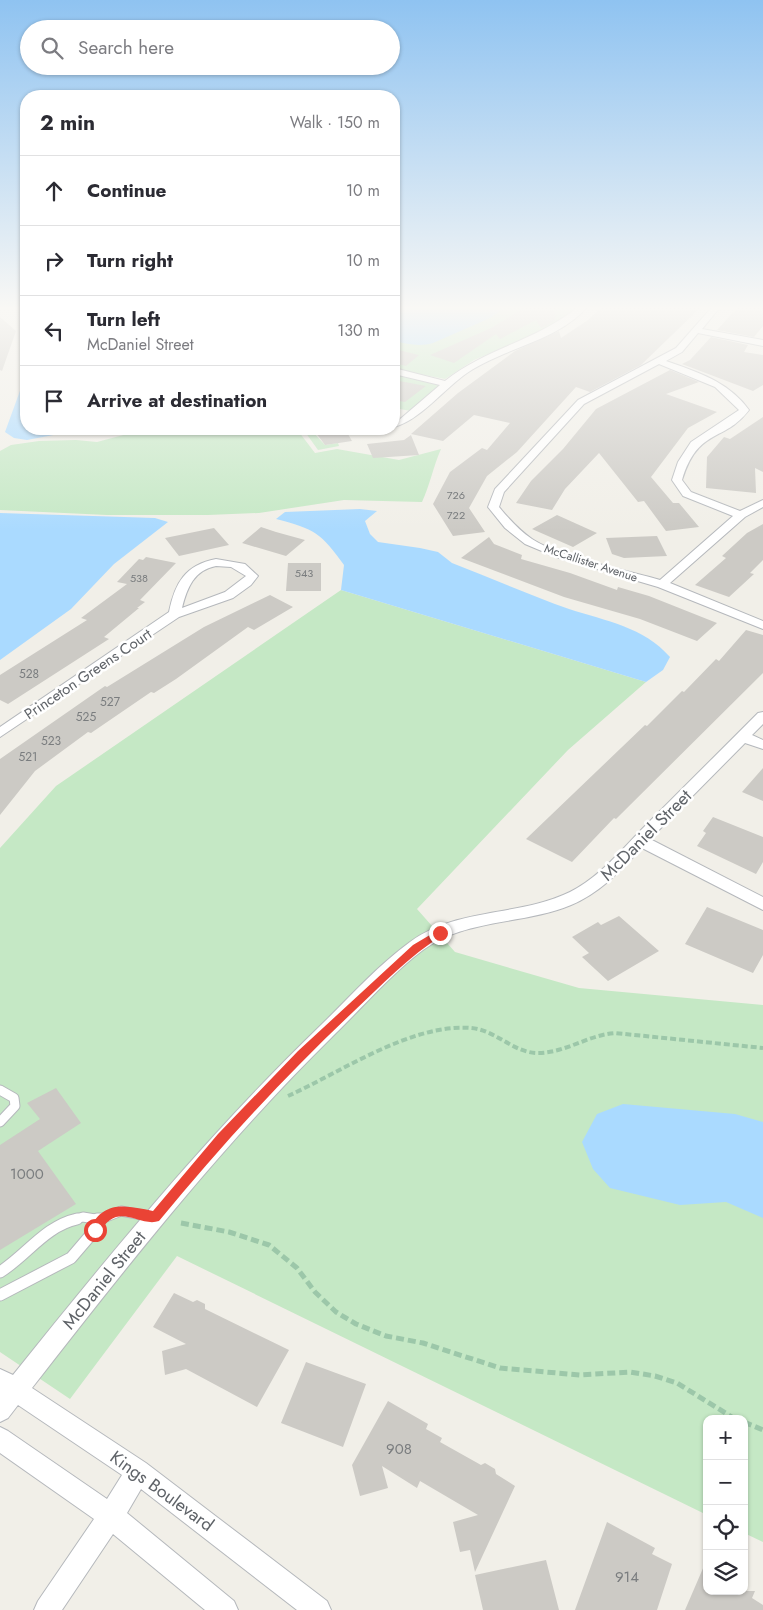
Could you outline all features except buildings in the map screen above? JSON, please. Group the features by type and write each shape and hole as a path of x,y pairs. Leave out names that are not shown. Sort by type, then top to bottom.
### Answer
{"street":[{"path":"436,381 448,384"},
{"path":"400,422 452,381"},
{"name":"McCallister Avenue","path":"623,381 581,402 499,491 493,507 508,526 529,542 560,555 662,584 763,625"},
{"path":"711,381 736,397 744,410 737,419 701,438 681,464 677,480 687,494 741,515"},
{"path":"662,584 741,515 763,503"},
{"name":"Princeton Greens Court","path":"0,733 175,614 196,609 239,590 249,582 252,576 248,570 230,563 206,565 195,570 177,602 175,614"},
{"name":"McDaniel Street","path":"0,1410 8,1386 221,1138 302,1054 416,947 440,933 468,922 569,900 598,883 763,716"},
{"path":"743,737 763,745"},
{"path":"641,841 763,904"},
{"name":"Kings Boulevard","path":"8,1386 138,1471 318,1610"},
{"path":"0,1439 111,1516 226,1610"},
{"path":"47,1610 111,1516 138,1471"}],"lane":[{"path":"0,1090 14,1098 15,1106 0,1122"},
{"path":"0,1272 15,1263 36,1241 71,1220 83,1217 101,1219 121,1211 155,1217"},
{"path":"0,1295 70,1258 95,1230 101,1219"}],"path":[{"path":"286,1097 424,1034 456,1028 473,1028 504,1039 517,1050 535,1053 556,1051 595,1036 620,1033 763,1048"},
{"path":"181,1223 229,1232 269,1245 297,1268 315,1292 336,1312 356,1324 386,1336 423,1343 500,1368 580,1374 630,1372 655,1376 677,1384 728,1415"},
{"path":"748,1424 763,1430"}],"green space":[{"path":"400,381 429,381 439,385 411,411 400,409"},
{"path":"123,435 301,435 315,453 337,449 399,460 441,449 422,502 344,500 259,513 208,515 107,515 0,510 0,451 11,445 39,441 76,440 97,442"},
{"path":"307,435 316,435 325,445 338,443 339,446 318,450"},
{"path":"341,590 646,682 568,750 417,909 455,952 579,988 763,1005 763,1542 748,1535 748,1415 703,1415 703,1513 177,1256 70,1399 0,1352 0,848 56,786"}],"water":[{"path":"20,391 20,435 53,435 27,440 14,438 5,432"},
{"path":"360,509 377,511 365,521 370,534 378,542 438,552 452,563 569,609 624,626 660,647 670,657 663,670 646,682 341,590 344,565 323,539 300,526 276,519 285,512"},
{"path":"0,513 155,518 168,522 114,564 71,609 0,660"},
{"path":"623,1104 735,1114 763,1122 763,1218 726,1202 680,1205 610,1188 593,1169 582,1142 597,1114"}],"route":[{"path":"95,1230 101,1219 121,1211 155,1217 221,1138 302,1054 400,961 416,947 440,933"}]}
